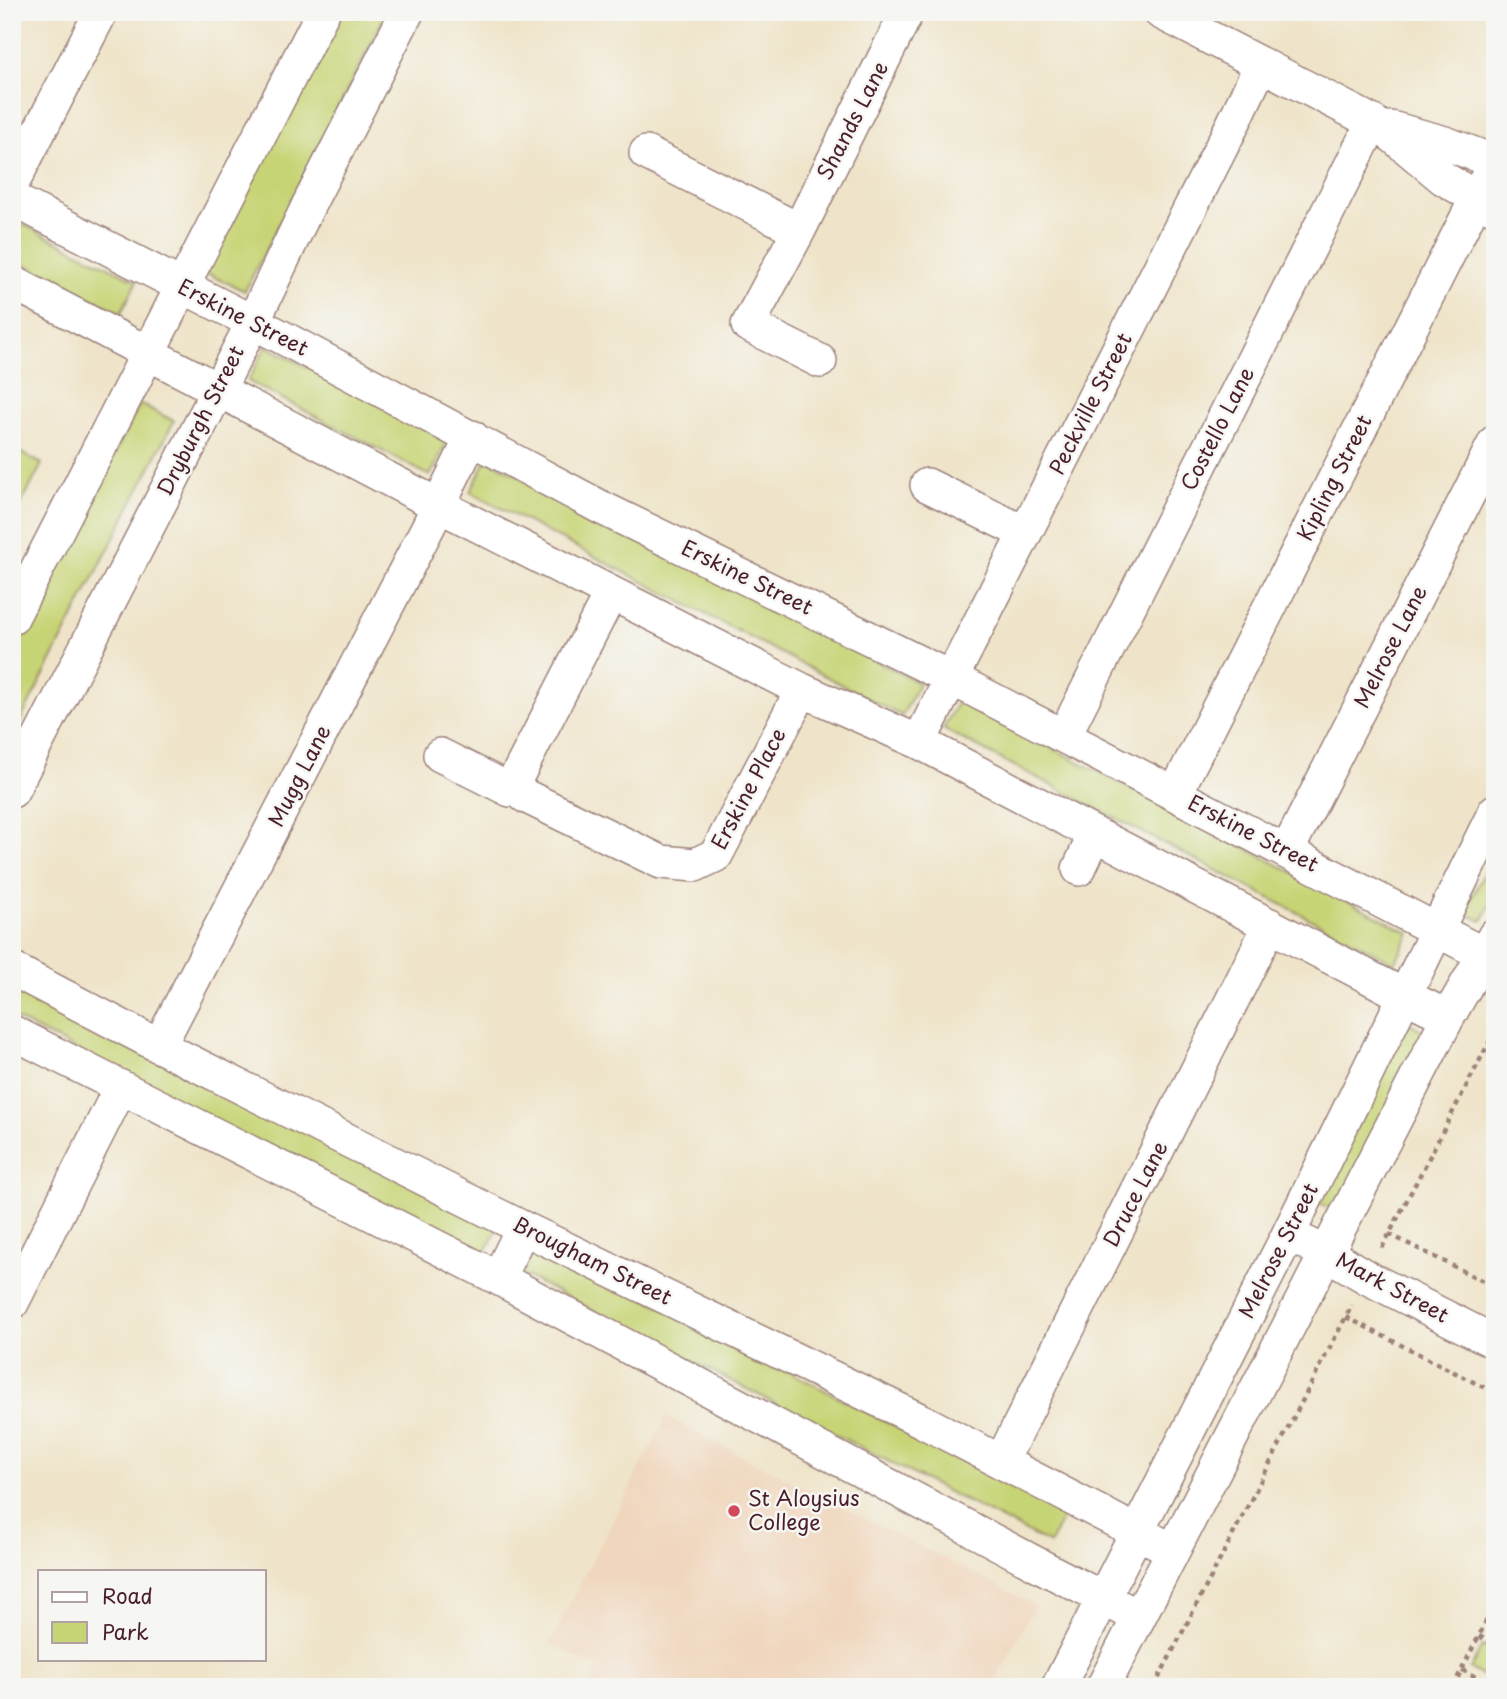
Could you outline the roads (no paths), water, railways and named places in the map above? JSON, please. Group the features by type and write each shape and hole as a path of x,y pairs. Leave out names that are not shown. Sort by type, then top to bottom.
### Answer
{"street":[{"path":"12,184 100,12"},
{"path":"12,618 323,12"},
{"name":"Dryburgh Street","path":"17,770 253,323 303,217 407,12"},
{"name":"Shands Lane","path":"820,361 748,326 799,230 907,12"},
{"path":"1160,12 1373,122 1495,162"},
{"name":"Peckville Street","path":"919,742 1261,65"},
{"path":"1373,122 1443,178 1485,204"},
{"name":"Costello Lane","path":"1063,736 1373,122"},
{"path":"646,153 799,230"},
{"name":"Kipling Street","path":"1175,794 1485,204 1495,162"},
{"name":"Erskine Street","path":"12,199 472,437 603,508 951,678 1437,930 1489,944"},
{"path":"12,282 438,505 802,690 919,742 1448,1017"},
{"name":"Mugg Lane","path":"159,1046 422,539 472,437"},
{"name":"Melrose Lane","path":"1287,851 1495,442"},
{"path":"927,485 1025,533"},
{"path":"440,755 510,790 611,593"},
{"name":"Erskine Place","path":"525,796 661,862 695,865 716,855 802,690"},
{"name":"Melrose Street","path":"1058,1687 1288,1235 1495,811"},
{"path":"1079,869 1095,834"},
{"name":"Druce Lane","path":"1001,1462 1270,925"},
{"name":"Melrose Street","path":"1103,1687 1448,1017 1489,944"},
{"name":"Brougham Street","path":"12,969 159,1046 523,1228 924,1422 1172,1550"},
{"path":"12,1032 498,1278 1139,1616"},
{"path":"12,1303 121,1087"},
{"path":"498,1278 523,1228"},
{"name":"Mark Street","path":"1288,1235 1495,1342"}],"place":[{"name":"St Aloysius College","path":"734,1511"}]}
